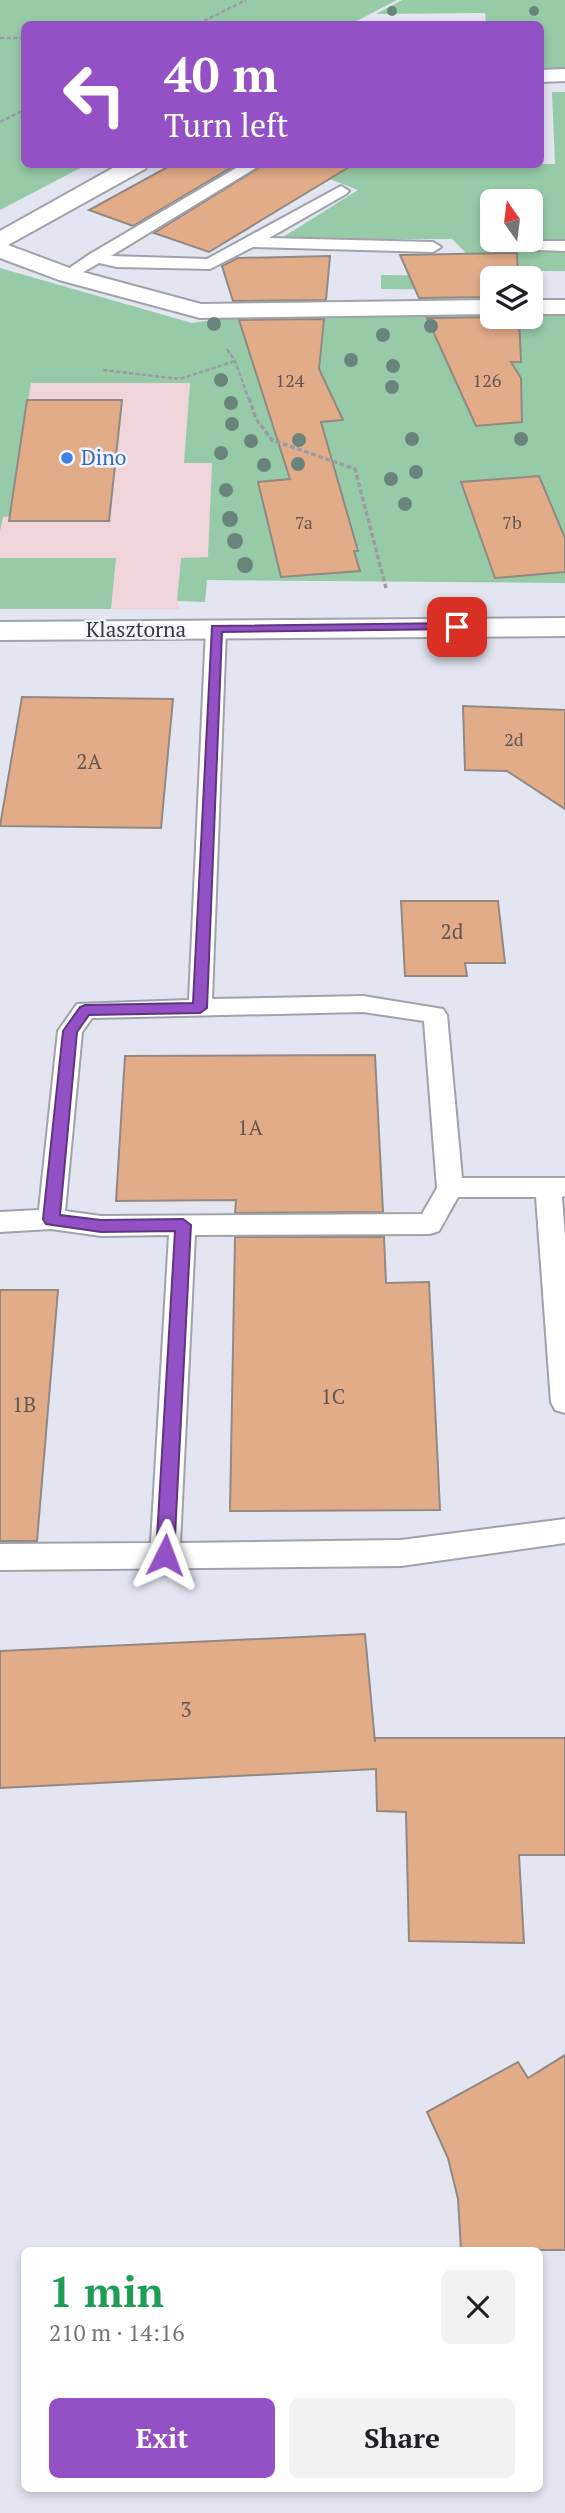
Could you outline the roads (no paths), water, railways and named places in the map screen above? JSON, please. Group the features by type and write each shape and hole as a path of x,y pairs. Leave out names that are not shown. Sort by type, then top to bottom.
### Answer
{"street":[{"path":"544,76 565,75"},
{"path":"0,240 130,168"},
{"path":"0,250 67,275 201,311 480,307"},
{"path":"543,307 565,307"},
{"name":"Klasztorna","path":"0,631 565,627"}],"lane":[{"path":"67,275 248,168"},
{"path":"96,257 117,262 210,264 341,191"},
{"path":"249,242 433,247"},
{"path":"543,246 565,246"},
{"path":"200,1008 216,629"},
{"path":"0,1222 51,1219 101,1226 430,1224 450,1188 435,1015 363,1004 85,1010 70,1031 51,1219"},
{"path":"450,1188 557,1187 565,1402"},
{"path":"165,1555 183,1225"},
{"path":"0,1557 401,1553 565,1531"}],"place":[{"name":"Dino","path":"67,458"}]}
